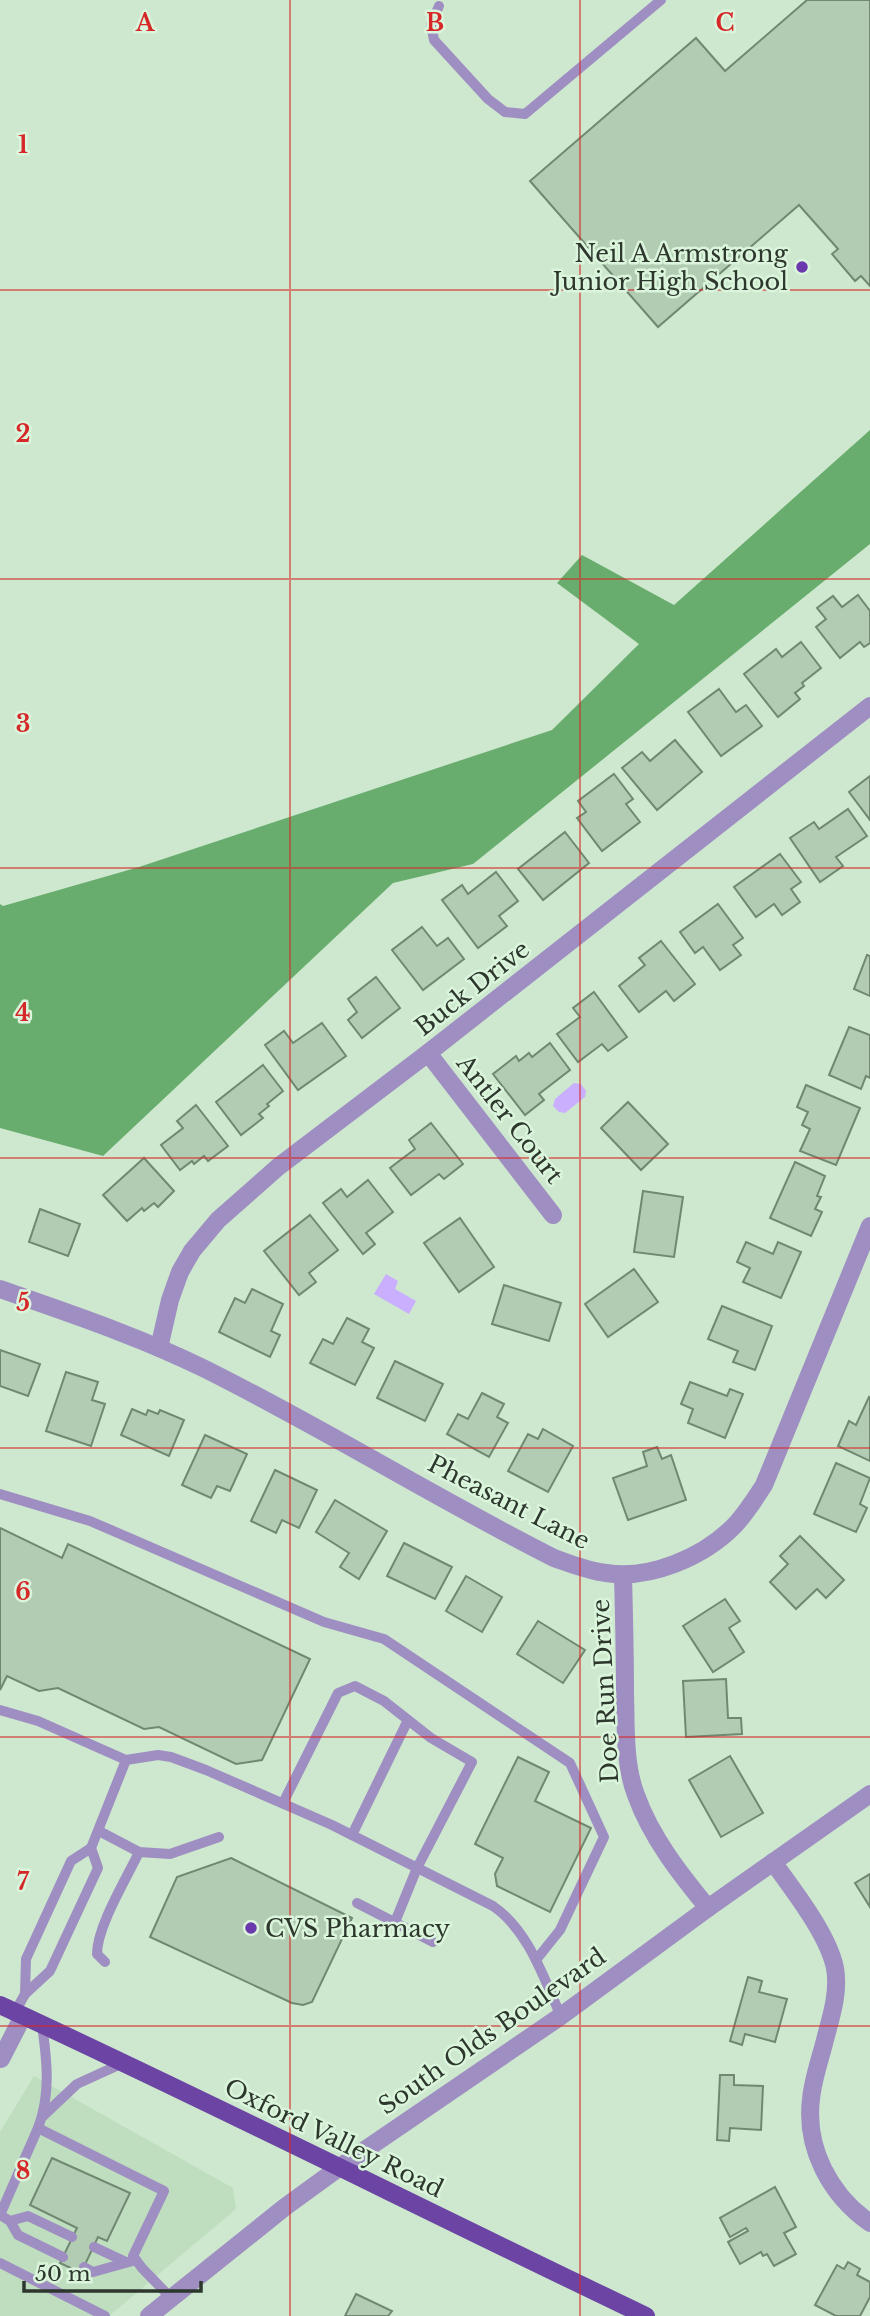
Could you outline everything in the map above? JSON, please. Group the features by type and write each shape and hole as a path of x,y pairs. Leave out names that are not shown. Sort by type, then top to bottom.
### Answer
{"main road":[{"name":"Oxford Valley Road","path":"13,2011 124,2062 646,2316"}],"street":[{"name":"Buck Drive","path":"159,1348 170,1300 180,1272 192,1251 218,1220 278,1167 428,1053 870,706"},
{"name":"Antler Court","path":"428,1053 553,1214"},
{"name":"Pheasant Lane","path":"0,1289 159,1348 203,1368 362,1451 554,1558 587,1570 623,1575 653,1570 694,1556 734,1526 748,1508 764,1485 870,1227"},
{"name":"Doe Run Drive","path":"623,1575 626,1722 629,1769 635,1794 669,1857 708,1908"},
{"name":"South Olds Boulevard","path":"149,2316 340,2167 561,2016 870,1794"},
{"path":"773,1862 830,1953 835,1969 836,1999 811,2097 812,2140 831,2184 853,2210 870,2223"},
{"path":"1,2060 13,2011"}],"lane":[{"path":"439,6 431,24 434,40 488,99 505,112 525,114 661,0"},
{"path":"0,1494 90,1521 324,1622 384,1639 570,1763 604,1837 560,1930 536,1960"},
{"path":"283,1803 338,1693 355,1686 384,1701 431,1738 472,1762 418,1868 395,1922"},
{"path":"5,1713 38,1721 126,1760 158,1755 171,1757 352,1835 504,1914 536,1960 561,2016"},
{"path":"352,1835 408,1720"},
{"path":"25,1994 26,1959 71,1861 92,1848 126,1760"},
{"path":"99,1831 139,1852 170,1854 219,1838"},
{"path":"13,2011 25,1994 50,1971 97,1868 92,1848"},
{"path":"105,1962 97,1954 98,1943 139,1852"},
{"path":"357,1903 433,1942"},
{"path":"42,2025 48,2071 43,2117 0,2215 9,2221 18,2235 63,2257"},
{"path":"43,2117 77,2084 124,2062"},
{"path":"38,2128 164,2190 131,2261"},
{"path":"9,2221 28,2216 72,2237"},
{"path":"94,2247 131,2261 171,2298"},
{"path":"84,2267 93,2272 131,2261"},
{"path":"0,2263 105,2316"}],"shaded area":[{"path":"574,1083 581,1084 586,1091 585,1097 565,1113 559,1112 553,1106 555,1099"},
{"path":"386,1274 398,1281 395,1289 416,1301 409,1314 374,1294"},
{"path":"34,2076 233,2188 236,2209 109,2316 0,2316 0,2132"}],"green space":[{"path":"870,430 870,544 473,864 393,883 103,1156 0,1128 0,904 3,906 139,867 552,730 639,644 557,583 582,555 674,605"}],"building":[{"path":"807,0 870,0 870,286 861,276 855,281 832,254 838,249 799,205 658,327 530,181 696,38 725,71"},
{"path":"858,595 870,611 870,643 864,647 860,642 840,658 816,627 826,619 817,608 833,596 842,607"},
{"path":"801,642 821,668 802,683 804,686 795,693 800,699 778,717 744,674 776,649 782,657"},
{"path":"719,689 736,712 746,705 762,726 721,756 688,712"},
{"path":"675,740 702,772 657,810 622,768 642,752 650,761"},
{"path":"614,774 633,799 626,804 640,822 602,851 577,818 586,812 578,801"},
{"path":"870,776 870,820 849,792"},
{"path":"848,809 867,836 836,857 843,866 820,882 790,838 814,822 819,829"},
{"path":"565,832 589,863 543,900 518,869"},
{"path":"780,854 801,882 791,889 800,902 782,915 774,904 756,917 734,887"},
{"path":"496,872 518,901 499,916 507,926 478,948 442,900 462,885 468,894"},
{"path":"718,904 743,938 733,945 741,955 720,970 703,947 695,953 680,932"},
{"path":"422,927 437,946 448,938 464,959 423,990 392,950"},
{"path":"661,941 695,984 674,1001 666,991 639,1012 619,986 645,965 639,958"},
{"path":"867,955 870,956 870,996 854,989"},
{"path":"376,977 400,1008 362,1038 348,1020 357,1012 348,999"},
{"path":"594,992 627,1037 608,1051 602,1044 578,1062 557,1034 580,1017 573,1008"},
{"path":"322,1023 346,1056 298,1090 265,1045 284,1031 293,1043"},
{"path":"849,1027 870,1035 870,1078 866,1076 861,1089 829,1075"},
{"path":"550,1043 570,1070 539,1094 544,1100 525,1115 493,1074 516,1056 519,1061 529,1053 532,1057"},
{"path":"263,1065 283,1091 259,1114 263,1118 241,1135 216,1102"},
{"path":"806,1085 860,1108 836,1165 800,1151 810,1129 802,1125 808,1112 797,1107"},
{"path":"628,1102 668,1144 641,1170 601,1128"},
{"path":"196,1105 228,1146 208,1161 204,1156 180,1170 161,1145 183,1128 177,1121"},
{"path":"431,1123 463,1164 444,1179 439,1174 411,1195 390,1168 415,1149 409,1140"},
{"path":"144,1158 174,1191 158,1207 154,1203 144,1211 142,1208 127,1221 103,1195"},
{"path":"795,1162 825,1176 817,1196 821,1197 815,1209 822,1212 811,1236 770,1218"},
{"path":"368,1180 393,1212 366,1233 375,1244 363,1254 323,1203 341,1189 347,1197"},
{"path":"643,1191 683,1197 674,1257 634,1252"},
{"path":"40,1209 80,1224 68,1256 29,1242"},
{"path":"310,1215 338,1250 309,1273 316,1282 299,1295 264,1251"},
{"path":"460,1218 494,1267 459,1292 424,1243"},
{"path":"746,1242 773,1254 778,1242 801,1252 781,1298 743,1282 750,1268 737,1262"},
{"path":"634,1269 658,1302 608,1337 585,1304"},
{"path":"504,1285 561,1303 549,1341 492,1324"},
{"path":"252,1289 283,1304 271,1331 280,1335 270,1357 219,1332 235,1298 245,1303"},
{"path":"722,1306 772,1326 755,1370 733,1362 738,1351 708,1339"},
{"path":"347,1318 369,1329 362,1342 374,1348 355,1385 310,1363 323,1339 333,1344"},
{"path":"0,1350 40,1364 28,1396 0,1386"},
{"path":"395,1361 443,1384 425,1421 377,1398"},
{"path":"66,1372 98,1382 92,1400 105,1404 91,1446 46,1431"},
{"path":"690,1382 727,1396 730,1389 743,1394 725,1438 688,1423 693,1409 681,1404"},
{"path":"482,1393 504,1404 497,1417 508,1423 489,1457 447,1434 458,1414 468,1419"},
{"path":"869,1397 870,1461 838,1446 849,1421 856,1425"},
{"path":"132,1409 146,1415 148,1410 158,1414 160,1410 184,1420 169,1456 121,1435"},
{"path":"543,1429 573,1446 548,1492 508,1471 528,1434 538,1439"},
{"path":"205,1435 247,1454 230,1491 217,1486 211,1498 182,1485"},
{"path":"657,1447 662,1459 671,1455 686,1500 628,1520 613,1478 647,1466 643,1452"},
{"path":"836,1463 870,1478 860,1504 867,1508 856,1532 814,1514"},
{"path":"275,1470 317,1490 299,1528 282,1520 276,1533 251,1521"},
{"path":"335,1500 387,1531 359,1579 340,1567 349,1553 316,1532"},
{"path":"0,1528 62,1558 68,1544 310,1659 262,1760 236,1764 159,1727 144,1729 58,1688 39,1691 7,1676 0,1690"},
{"path":"800,1536 844,1580 826,1598 817,1589 796,1609 770,1582 788,1564 780,1556"},
{"path":"404,1543 452,1567 435,1599 387,1576"},
{"path":"466,1576 502,1597 482,1632 446,1611"},
{"path":"725,1599 740,1621 729,1628 744,1652 713,1672 683,1626"},
{"path":"538,1621 585,1650 563,1683 517,1654"},
{"path":"726,1679 728,1718 741,1718 742,1734 686,1737 683,1681"},
{"path":"730,1756 763,1813 721,1837 689,1780"},
{"path":"518,1757 549,1772 535,1801 591,1828 550,1912 497,1886 495,1874 503,1858 475,1844"},
{"name":"CVS Pharmacy","path":"231,1858 352,1918 312,2002 303,2005 292,2003 150,1937 177,1877"},
{"path":"870,1874 870,1907 855,1883"},
{"path":"748,1977 762,1981 759,1992 787,1999 775,2042 745,2034 742,2045 730,2041"},
{"path":"720,2075 734,2075 734,2085 763,2086 761,2130 730,2128 729,2141 717,2140"},
{"path":"52,2158 130,2193 107,2241 98,2237 81,2273 60,2263 77,2228 30,2205"},
{"path":"775,2187 796,2227 784,2233 796,2254 774,2266 767,2254 763,2256 761,2252 740,2264 728,2242 748,2231 746,2228 730,2237 720,2218"},
{"path":"848,2262 860,2269 857,2275 870,2282 870,2297 860,2316 836,2316 815,2305 837,2265 844,2269"},
{"path":"356,2294 392,2311 388,2316 345,2316"}],"place":[{"name":"Neil A Armstrong Junior High School","path":"802,267"},
{"name":"CVS Pharmacy","path":"251,1928"}]}
